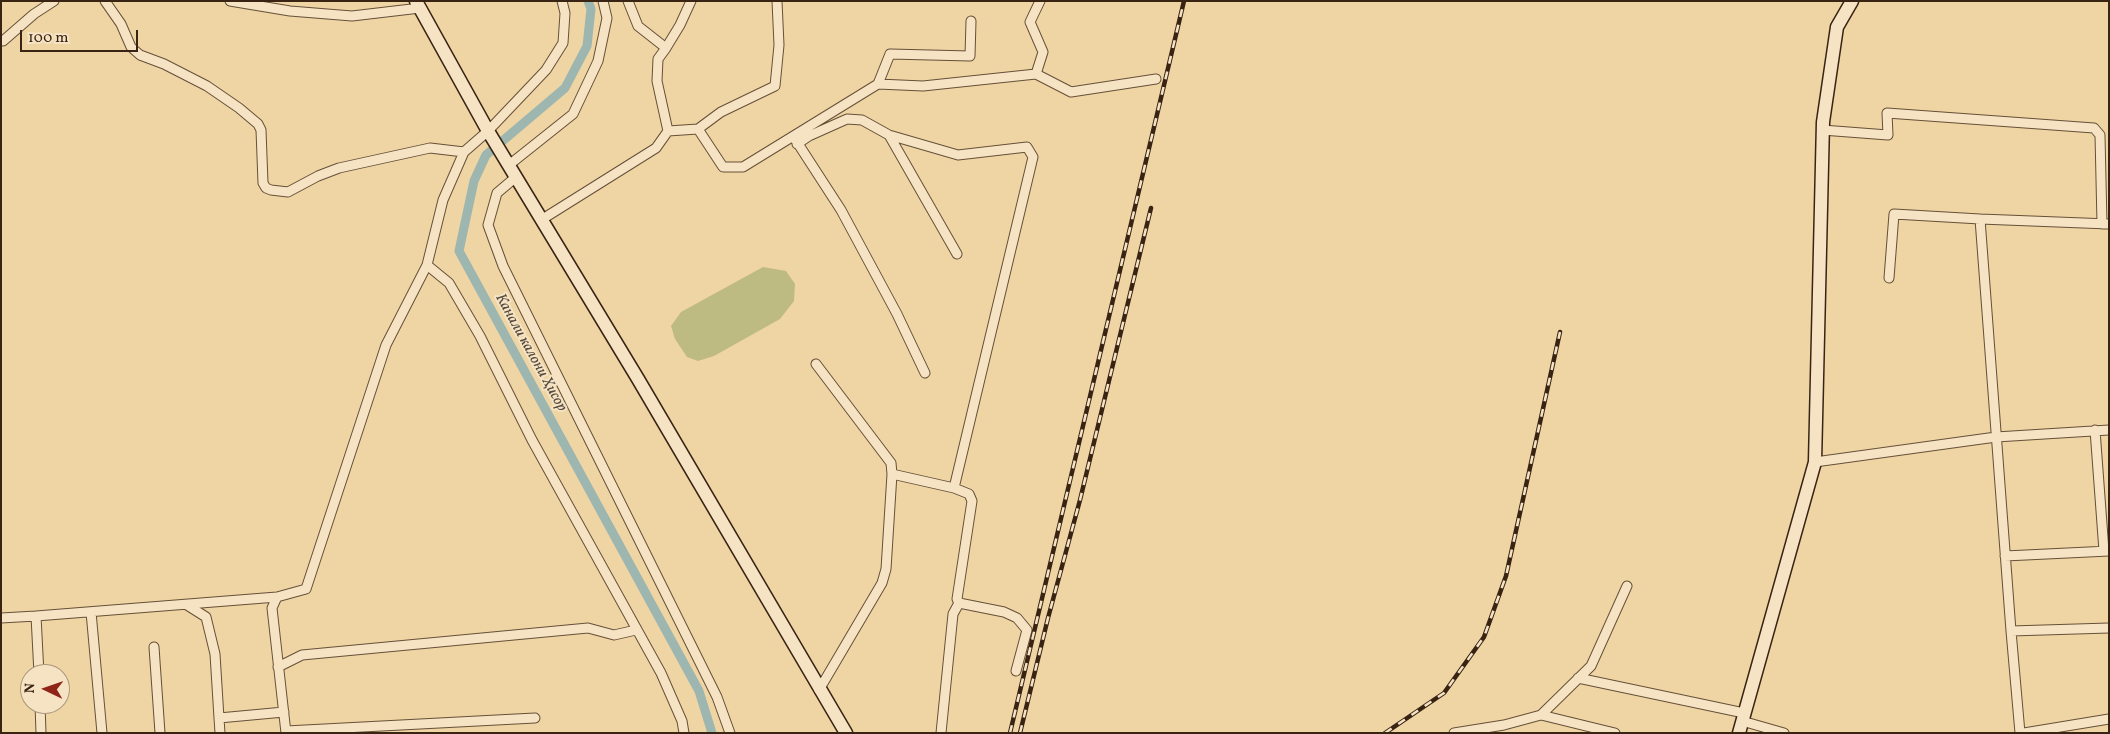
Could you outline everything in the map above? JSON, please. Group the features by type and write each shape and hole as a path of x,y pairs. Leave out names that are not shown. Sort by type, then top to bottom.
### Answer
{"main road":[{"path":"1742,722 1815,462 1822,130 1837,27 1852,1"},
{"path":"418,5 488,131 638,380 846,733"}],"street":[{"path":"2,43 34,14 54,1"},
{"path":"104,1 121,24 131,47 140,55 164,64 207,86 240,108 258,124 261,130 263,183 266,188 279,192 288,192 318,176 339,168 430,148 464,152"},
{"path":"231,1 290,11 352,16 418,5"},
{"path":"1,618 277,597 306,589 386,345 427,265 443,200 464,152 488,131 546,70 563,44 565,13 562,1"},
{"path":"510,166 573,114 598,61 606,18 603,1"},
{"path":"628,1 638,26 666,48"},
{"path":"541,220 656,148 668,131 657,81 658,59 680,24 691,1"},
{"path":"668,131 698,130 720,112 775,86 779,45 777,1"},
{"path":"1036,74 1043,52 1030,22 1040,1"},
{"path":"698,130 723,168 743,168 795,140 878,84 890,54 970,56 971,21"},
{"path":"878,84 923,86 1036,74 1071,92 1156,79"},
{"path":"1822,130 1888,135 1888,113 2094,128 2100,135 2106,224 1894,214 1889,278"},
{"path":"795,140 809,136 847,119 862,120 889,136 958,155 1027,147 1033,157 954,488"},
{"path":"889,136 956,254"},
{"path":"795,140 842,210 897,314 925,373"},
{"path":"516,177 497,192 488,225 503,266 717,697 730,733"},
{"path":"1980,219 2011,631 2022,733 2109,719"},
{"path":"427,265 449,282 480,336 532,440 661,673 682,721 684,733"},
{"path":"816,364 891,463 892,474 886,569 882,583 819,690"},
{"path":"2005,556 2106,551 2095,430"},
{"path":"1815,462 1996,437 2109,430"},
{"path":"892,474 954,488 969,494 972,501 957,599 959,603 953,614 941,733"},
{"path":"1541,715 1591,666 1627,586"},
{"path":"277,597 272,608 286,732 535,718"},
{"path":"959,603 1004,612 1017,618 1027,630 1016,671"},
{"path":"187,605 206,617 215,654 220,733"},
{"path":"91,612 102,733"},
{"path":"36,616 38,664"},
{"path":"278,667 302,655 588,628 614,635 636,630"},
{"path":"2011,631 2109,628"},
{"path":"154,647 160,733"},
{"path":"1578,678 1784,733"},
{"path":"219,718 284,712"},
{"path":"40,714 41,733"},
{"path":"1454,733 1504,725 1541,715 1615,733"}],"shaded area":[{"path":"763,267 786,271 795,284 794,301 780,319 714,356 698,361 687,357 675,339 671,326 681,312"}],"waterway":[{"name":"Канали калони Ҳисор","path":"588,1 591,9 587,46 565,88 486,155 474,181 459,251 699,691 712,733"}],"railway":[{"path":"1010,733 1184,1"},
{"path":"1020,733 1048,618 1080,500 1151,208"},
{"path":"1385,733 1444,693 1484,637 1506,576 1560,332"}]}
